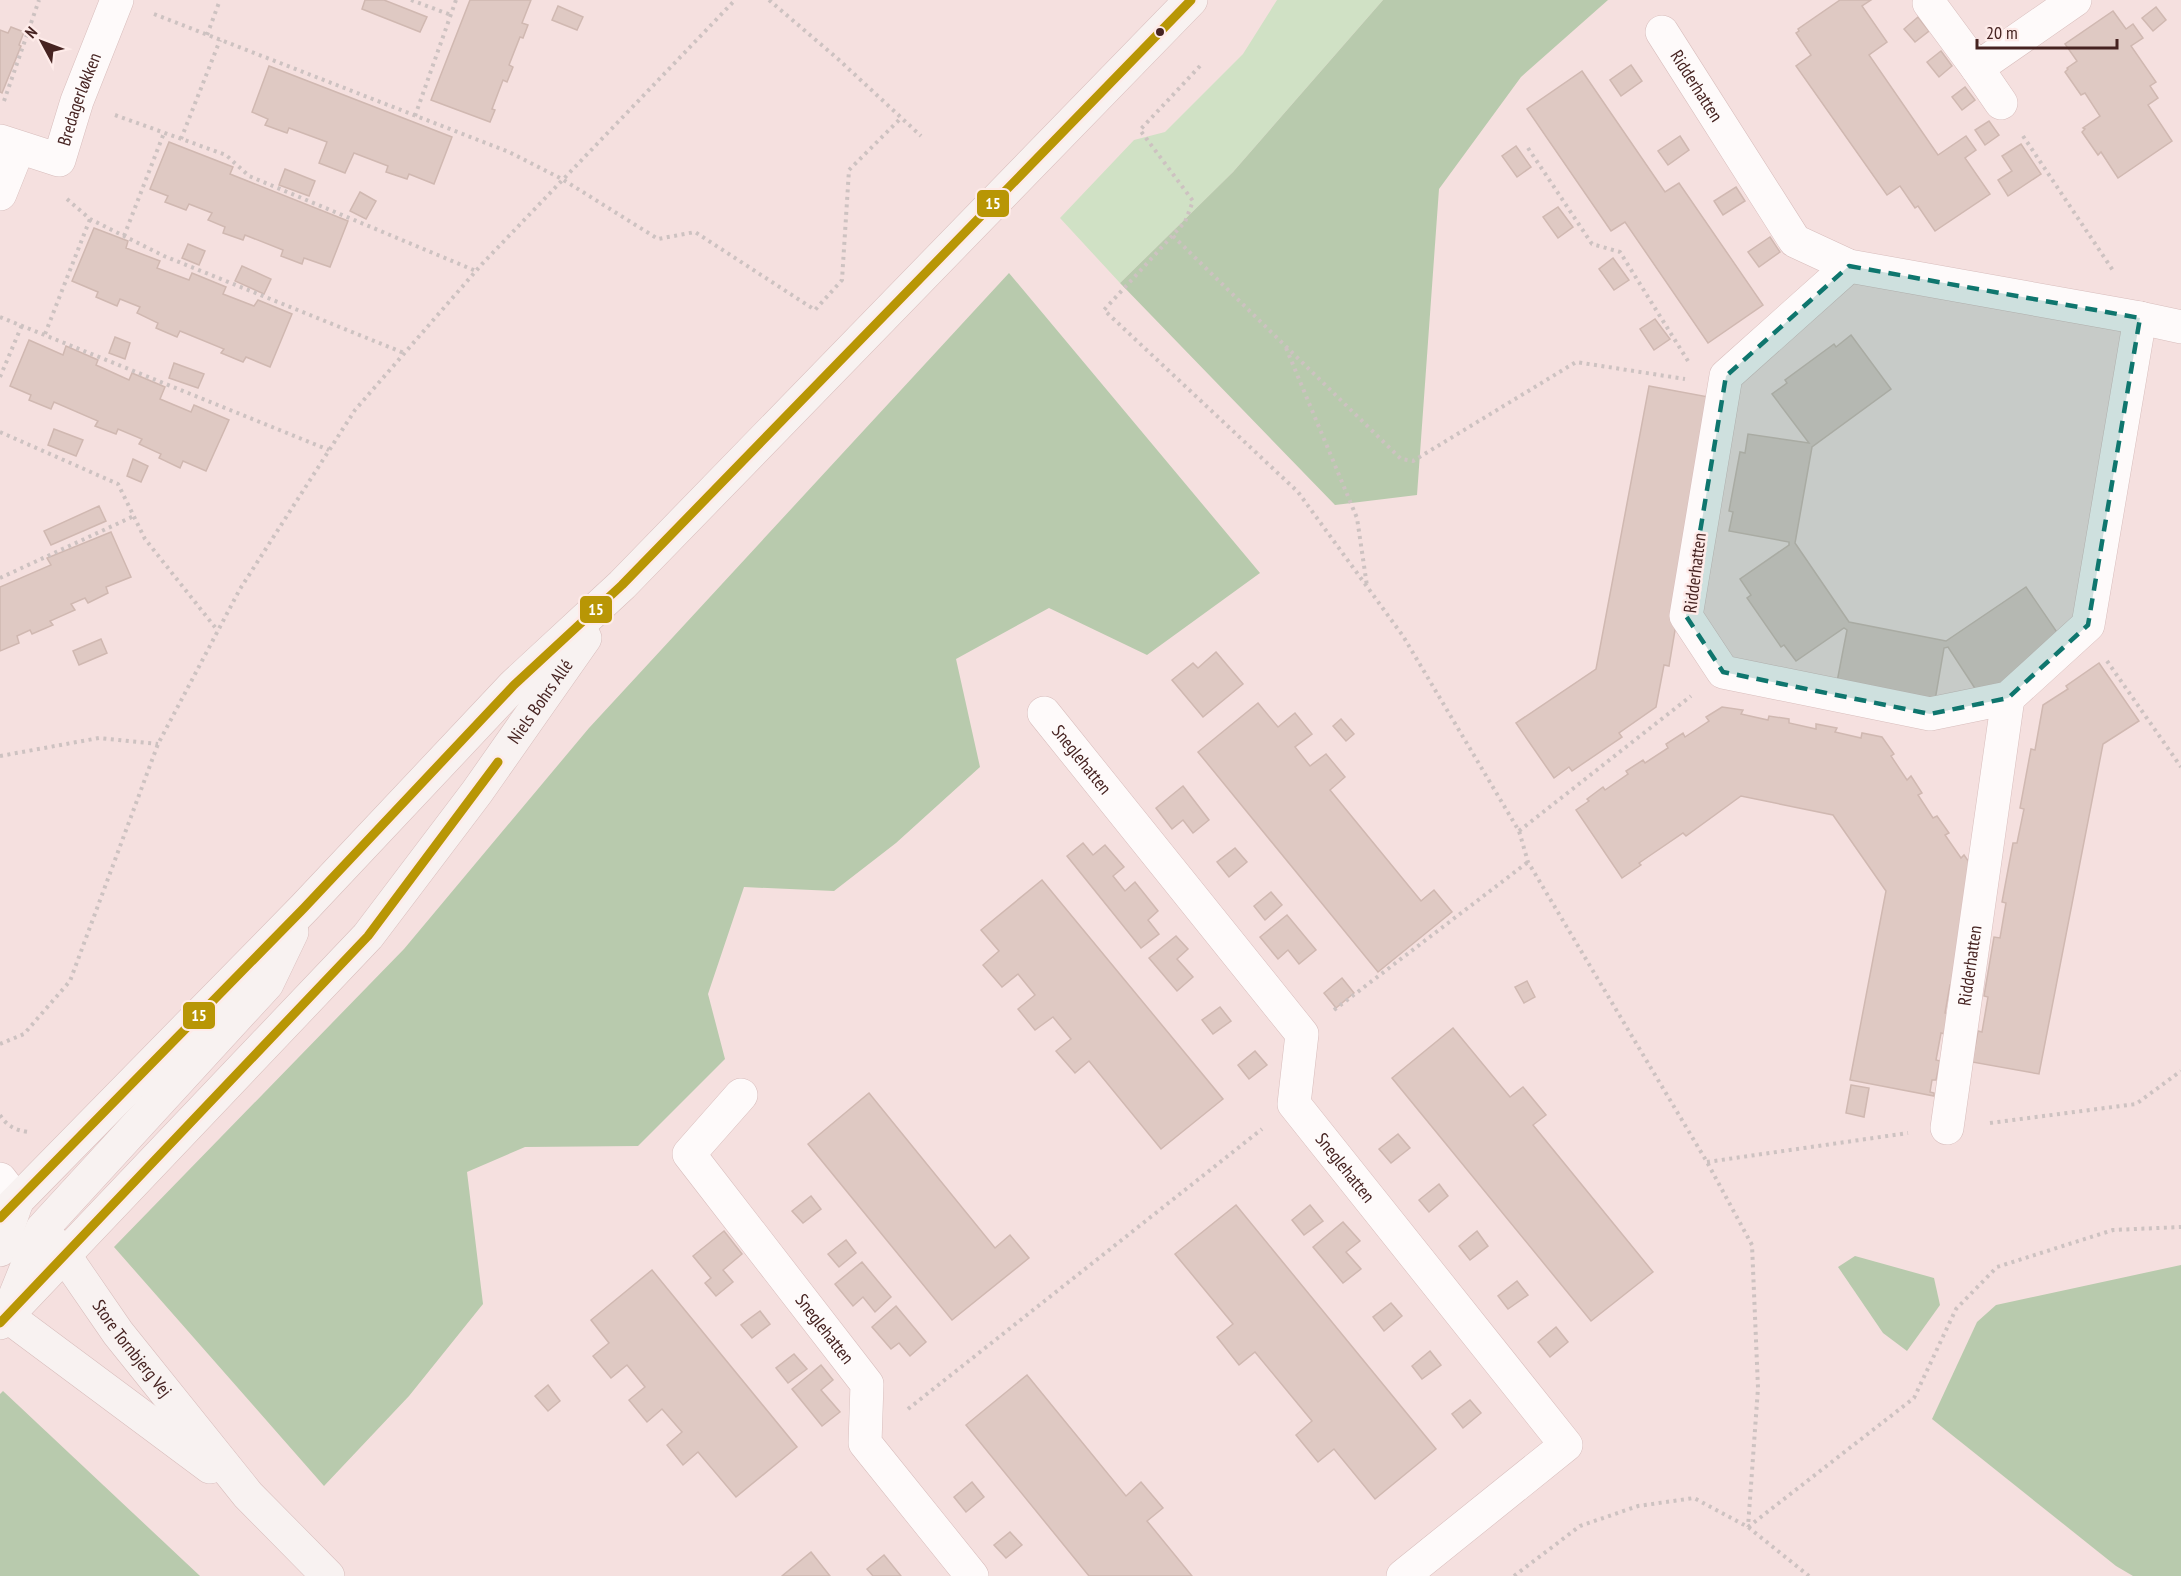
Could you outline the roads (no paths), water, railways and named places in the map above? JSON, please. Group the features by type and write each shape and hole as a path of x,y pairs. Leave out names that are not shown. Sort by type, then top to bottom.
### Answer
{"street":[{"name":"Bredagerløkken","path":"3,187 9,145 59,160 77,101 117,0"},
{"name":"Niels Bohrs Allé","path":"6,1200 304,908 514,685 622,585 1191,0"},
{"path":"1977,68 2075,0"},
{"path":"1929,3 2001,103"},
{"name":"Ridderhatten","path":"1662,33 1795,241 1849,266 2143,318 2181,327"},
{"name":"Ridderhatten","path":"1849,266 1726,376 1713,383 1686,616 1723,672 1930,714 2008,698 1947,1128"},
{"path":"2008,698 2088,625 2143,318"},
{"name":"Niels Bohrs Allé","path":"2,1315 65,1256 368,936 477,792 622,585"},
{"name":"Sneglehatten","path":"1044,714 1302,1034 1294,1104 1566,1445 1403,1576"},
{"path":"2,1315 42,1230 267,984 304,908"},
{"name":"Sneglehatten","path":"741,1095 689,1154 867,1384 865,1443 972,1576"},
{"path":"0,1250 6,1200"},
{"name":"Store Tornbjerg Vej","path":"6,1200 42,1230 65,1256 118,1333 248,1495 328,1576"},
{"name":"Store Tornbjerg Vej","path":"2,1315 248,1495"}]}
